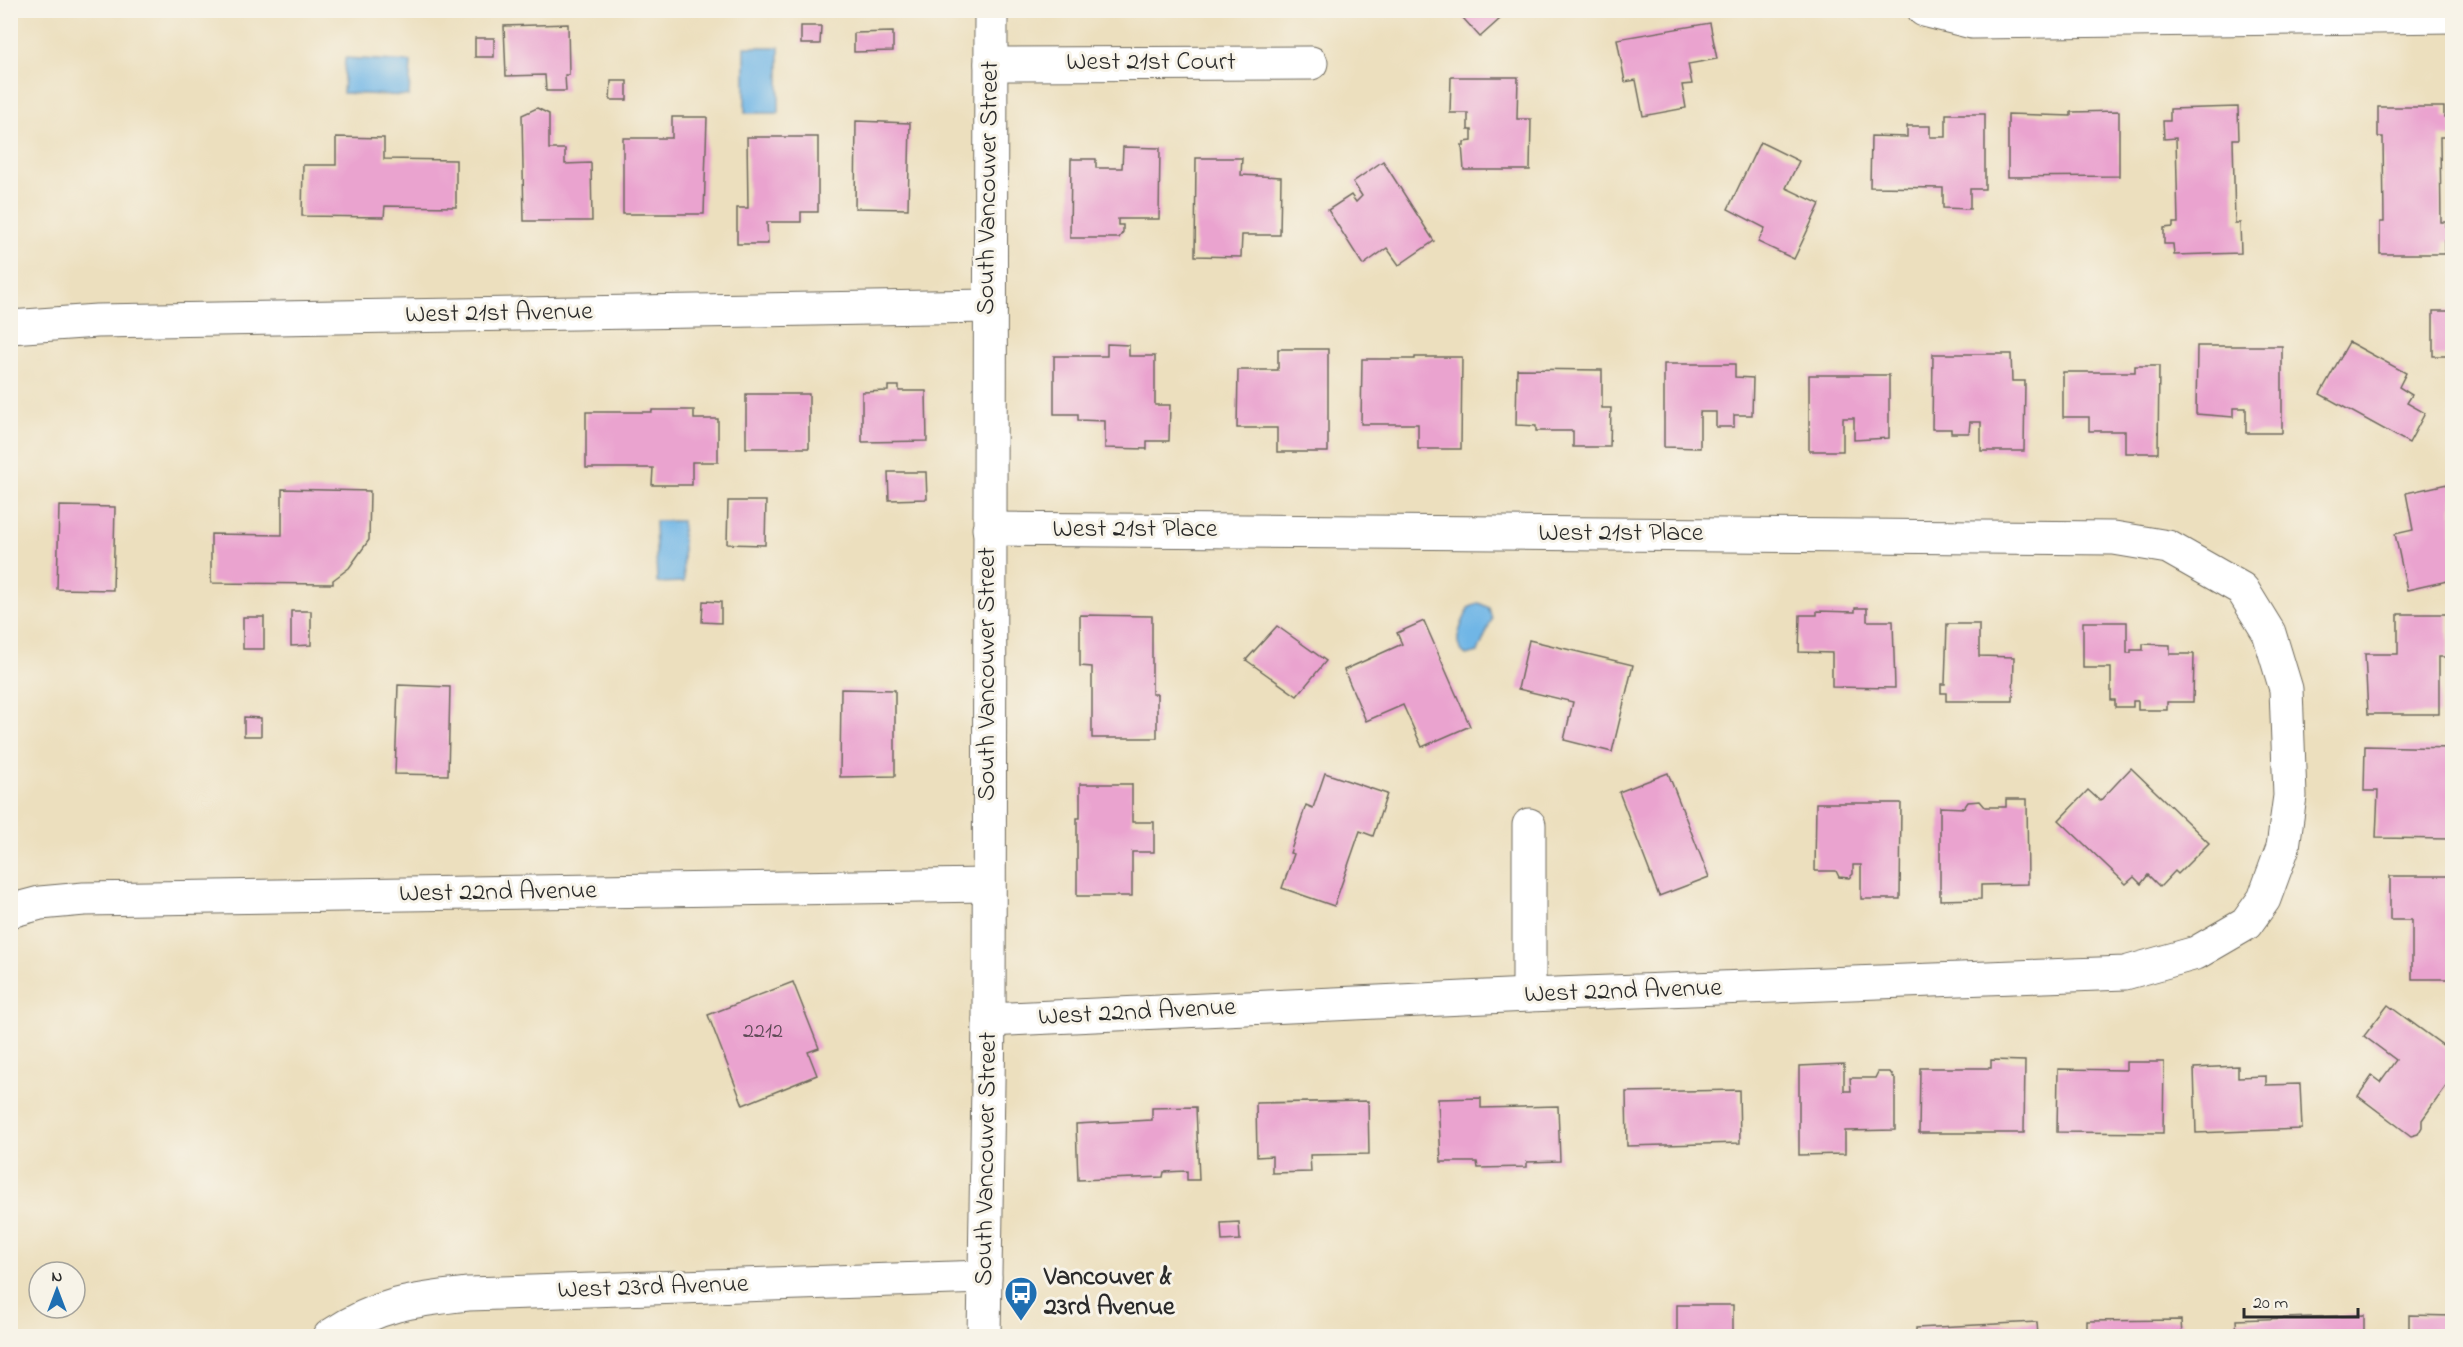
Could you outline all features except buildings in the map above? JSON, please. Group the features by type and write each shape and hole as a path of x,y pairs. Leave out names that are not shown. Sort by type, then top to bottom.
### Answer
{"street":[{"name":"South Vancouver Street","path":"984,1336 989,1020 987,885 988,306 991,10"},
{"path":"1924,10 1972,22 2452,16"},
{"name":"West 21st Court","path":"991,64 1311,63"},
{"name":"West 21st Avenue","path":"10,327 109,321 988,306"},
{"name":"West 21st Place","path":"988,529 2114,538 2168,547 2242,589 2268,633 2286,689 2290,796 2283,847 2264,899 2246,924"},
{"path":"1529,825 1529,995"},
{"name":"West 22nd Avenue","path":"10,911 40,903 84,899 987,885"},
{"name":"West 22nd Avenue","path":"989,1020 1529,995 2125,973 2196,953 2246,924"},
{"name":"West 23rd Avenue","path":"330,1336 357,1318 404,1301 468,1294 985,1277"}],"water":[{"path":"745,47 779,47 779,113 745,113"},
{"path":"345,58 411,62 409,96 343,93"},
{"path":"655,521 682,521 684,582 657,583"},
{"path":"1479,603 1489,608 1492,619 1478,652 1466,655 1458,645 1459,633 1468,608"}],"place":[{"name":"Vancouver & 23rd Avenue","path":"1021,1322"}]}
